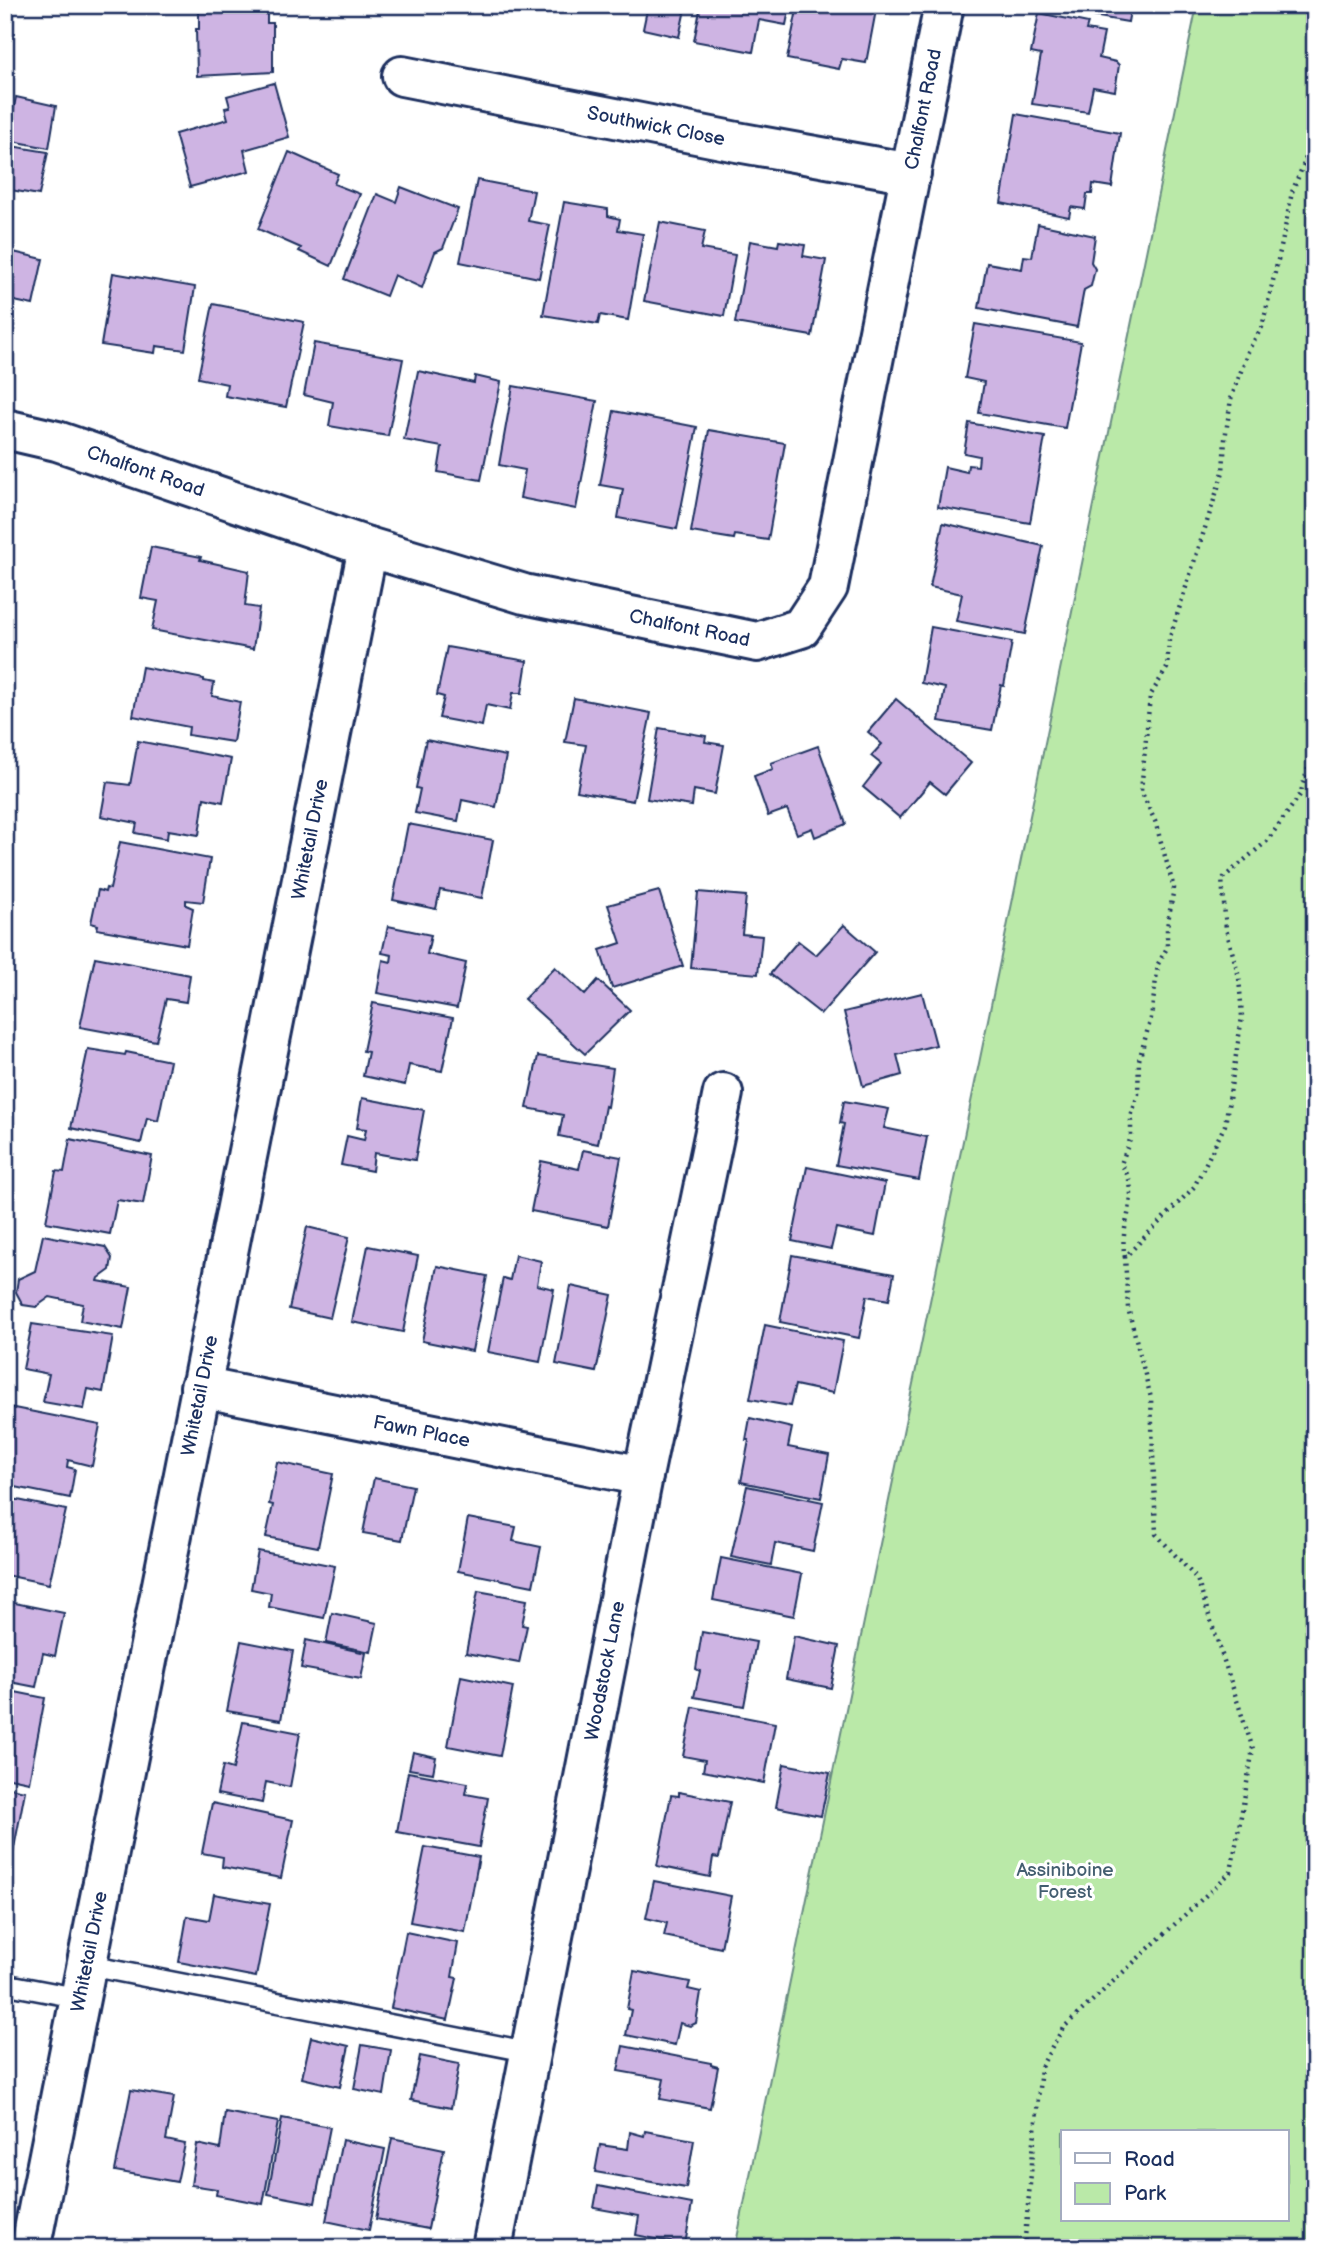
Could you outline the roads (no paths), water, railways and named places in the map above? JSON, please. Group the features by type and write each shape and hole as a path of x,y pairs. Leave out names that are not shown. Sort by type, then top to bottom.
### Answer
{"street":[{"name":"Chalfont Road","path":"5,429 57,441 368,547 524,594 757,642 801,628 828,587 944,5"},
{"name":"Southwick Close","path":"402,75 737,142 911,173"},
{"name":"Whitetail Drive","path":"28,2245 83,1982 368,547"},
{"name":"Woodstock Lane","path":"492,2248 643,1476 723,1093"},
{"name":"Fawn Place","path":"201,1387 643,1476"}],"lane":[{"path":"5,1983 83,1982 530,2052"}],"park label":[{"name":"Assiniboine Forest","path":"1065,1881"}]}
